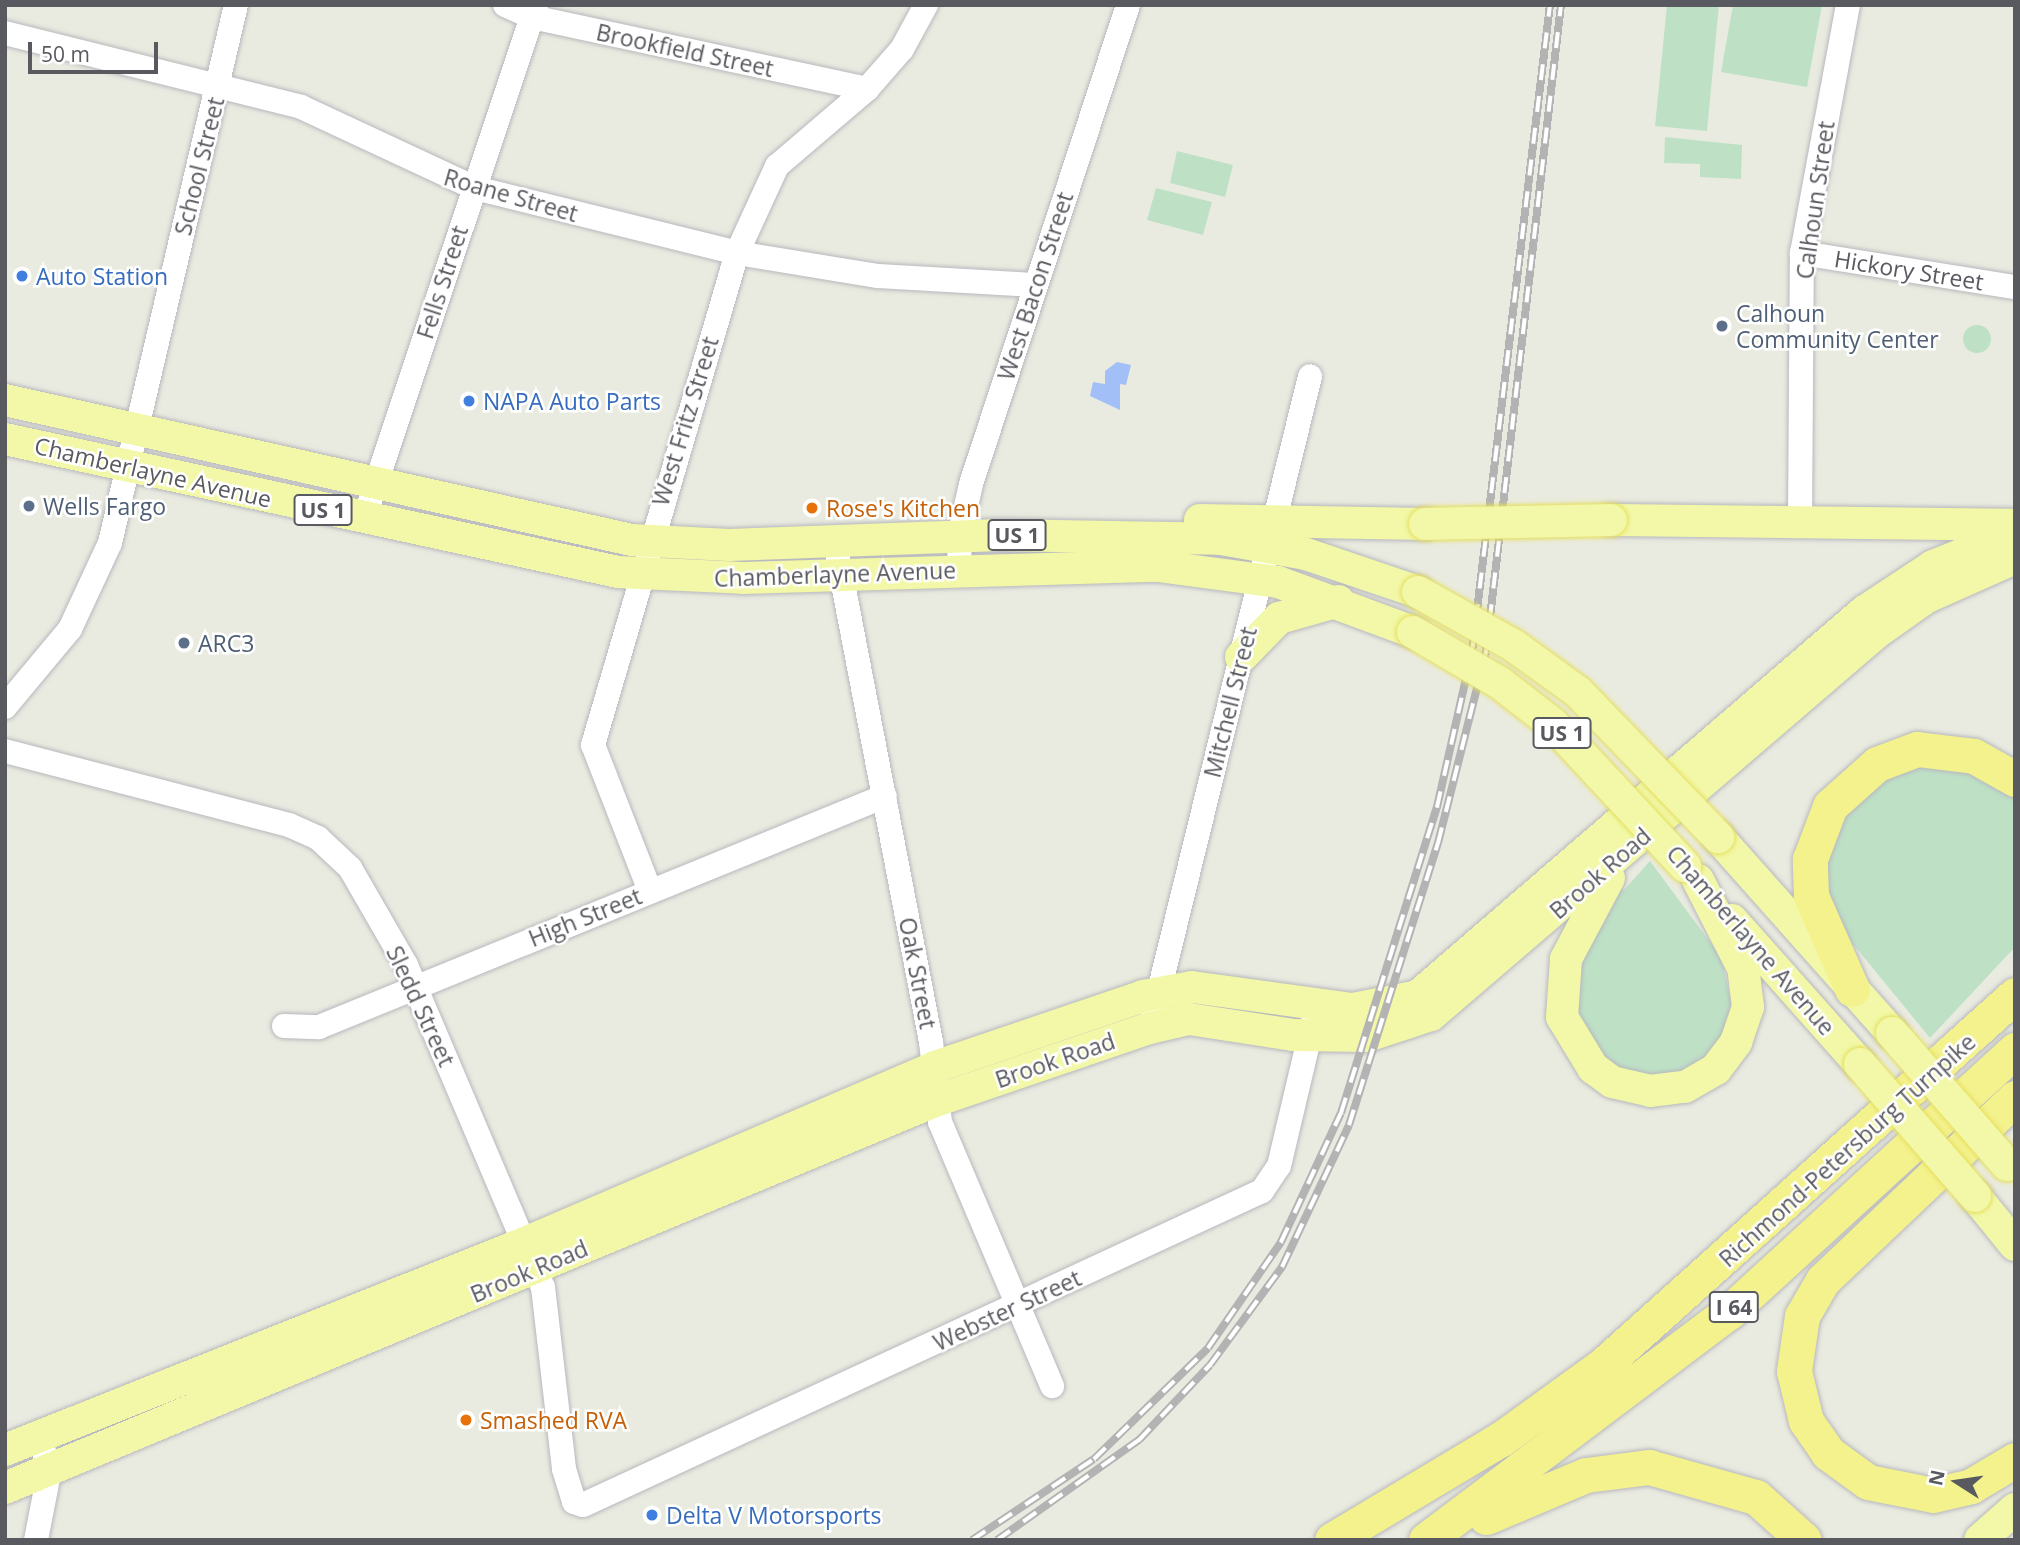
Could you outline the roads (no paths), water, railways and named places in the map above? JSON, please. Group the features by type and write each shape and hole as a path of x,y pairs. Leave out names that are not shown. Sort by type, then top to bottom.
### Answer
{"highway":[{"path":"1852,989 1816,919 1809,877 1815,841 1836,797 1877,764 1917,749 1975,756 2015,779"},
{"path":"1983,1025 2015,979"},
{"name":"Richmond-Petersburg Turnpike","path":"1332,1540 1501,1439 1602,1366 2015,995"},
{"name":"Richmond-Petersburg Turnpike","path":"1428,1539 1729,1312 2015,1050"},
{"path":"2015,1098 1823,1280 1802,1316 1794,1371 1806,1421 1828,1453 1868,1482 1933,1495 1971,1486 2015,1460"},
{"path":"1428,1539 1586,1475 1650,1467 1756,1497 1804,1540"}],"main road":[{"name":"Chamberlayne Avenue","path":"5,400 374,486 649,542 835,542 1074,534 1136,522 1270,533 1425,524 1611,520 2015,524"},
{"name":"Chamberlayne Avenue","path":"5,439 364,519 642,575 841,575 1126,565 1259,578 1342,601 1412,632 1500,682 1553,724 1692,873 2015,1245"},
{"name":"Chamberlayne Avenue","path":"1270,533 1418,592 1513,645 1578,692 1718,837 2011,1169"},
{"name":"Brook Road","path":"5,1450 530,1256 935,1101 1150,1028 1189,1019 1313,1022 1387,1006 1433,987 1865,611 1933,566 2015,533"},
{"name":"Brook Road","path":"5,1488 49,1473 530,1256 935,1067 1158,991 1192,987 1313,1022 1379,1034 1444,1008 1876,633 1927,597 2015,558"},
{"path":"1241,657 1276,620 1342,601"},
{"path":"1623,853 1566,959 1560,992 1562,1017 1578,1053 1612,1082 1632,1089 1671,1090 1702,1079 1730,1051 1745,1018 1743,968 1692,873"},
{"path":"1980,1540 2015,1509"}],"street":[{"name":"School Street","path":"5,707 54,653 96,582 127,467 236,5"},
{"name":"Brookfield Street","path":"505,5 867,89"},
{"name":"West Fritz Street","path":"650,891 592,751 649,542 737,253 777,166 867,89 902,49 926,5"},
{"name":"West Bacon Street","path":"960,570 959,537 1035,285 1128,5"},
{"name":"Calhoun Street","path":"1800,522 1802,253 1848,5"},
{"name":"Fells Street","path":"364,519 534,11"},
{"name":"Roane Street","path":"5,33 218,85 324,116 475,187 737,253 878,276 1035,285"},
{"name":"Hickory Street","path":"1802,253 2015,287"},
{"name":"Mitchell Street","path":"1150,1028 1310,376"},
{"name":"Oak Street","path":"835,542 935,1067 935,1101 1016,1306 1052,1387"},
{"name":"Sledd Street","path":"5,751 318,838 350,868 415,987 530,1256 547,1303 564,1469 574,1502"},
{"name":"High Street","path":"284,1026 319,1027 885,796"},
{"name":"Webster Street","path":"574,1502 593,1500 1016,1306 1270,1184 1286,1143 1313,1022"},
{"path":"36,1540 49,1473 41,1437"}],"water":[{"path":"1117,362 1131,365 1126,385 1120,384 1120,410 1090,396 1093,382 1105,384 1105,371"}],"railway":[{"path":"972,1540 1094,1459 1208,1348 1281,1242 1341,1113 1437,807 1472,652 1550,5"},
{"path":"997,1540 1139,1440 1210,1365 1282,1267 1349,1125 1438,843 1486,652 1561,5"}],"place":[{"name":"Auto Station","path":"22,276"},
{"name":"Calhoun Community Center","path":"1722,326"},
{"name":"NAPA Auto Parts","path":"469,401"},
{"name":"Wells Fargo","path":"29,506"},
{"name":"Rose's Kitchen","path":"812,508"},
{"name":"ARC3","path":"184,643"},
{"name":"Smashed RVA","path":"466,1420"},
{"name":"Delta V Motorsports","path":"652,1515"}]}
